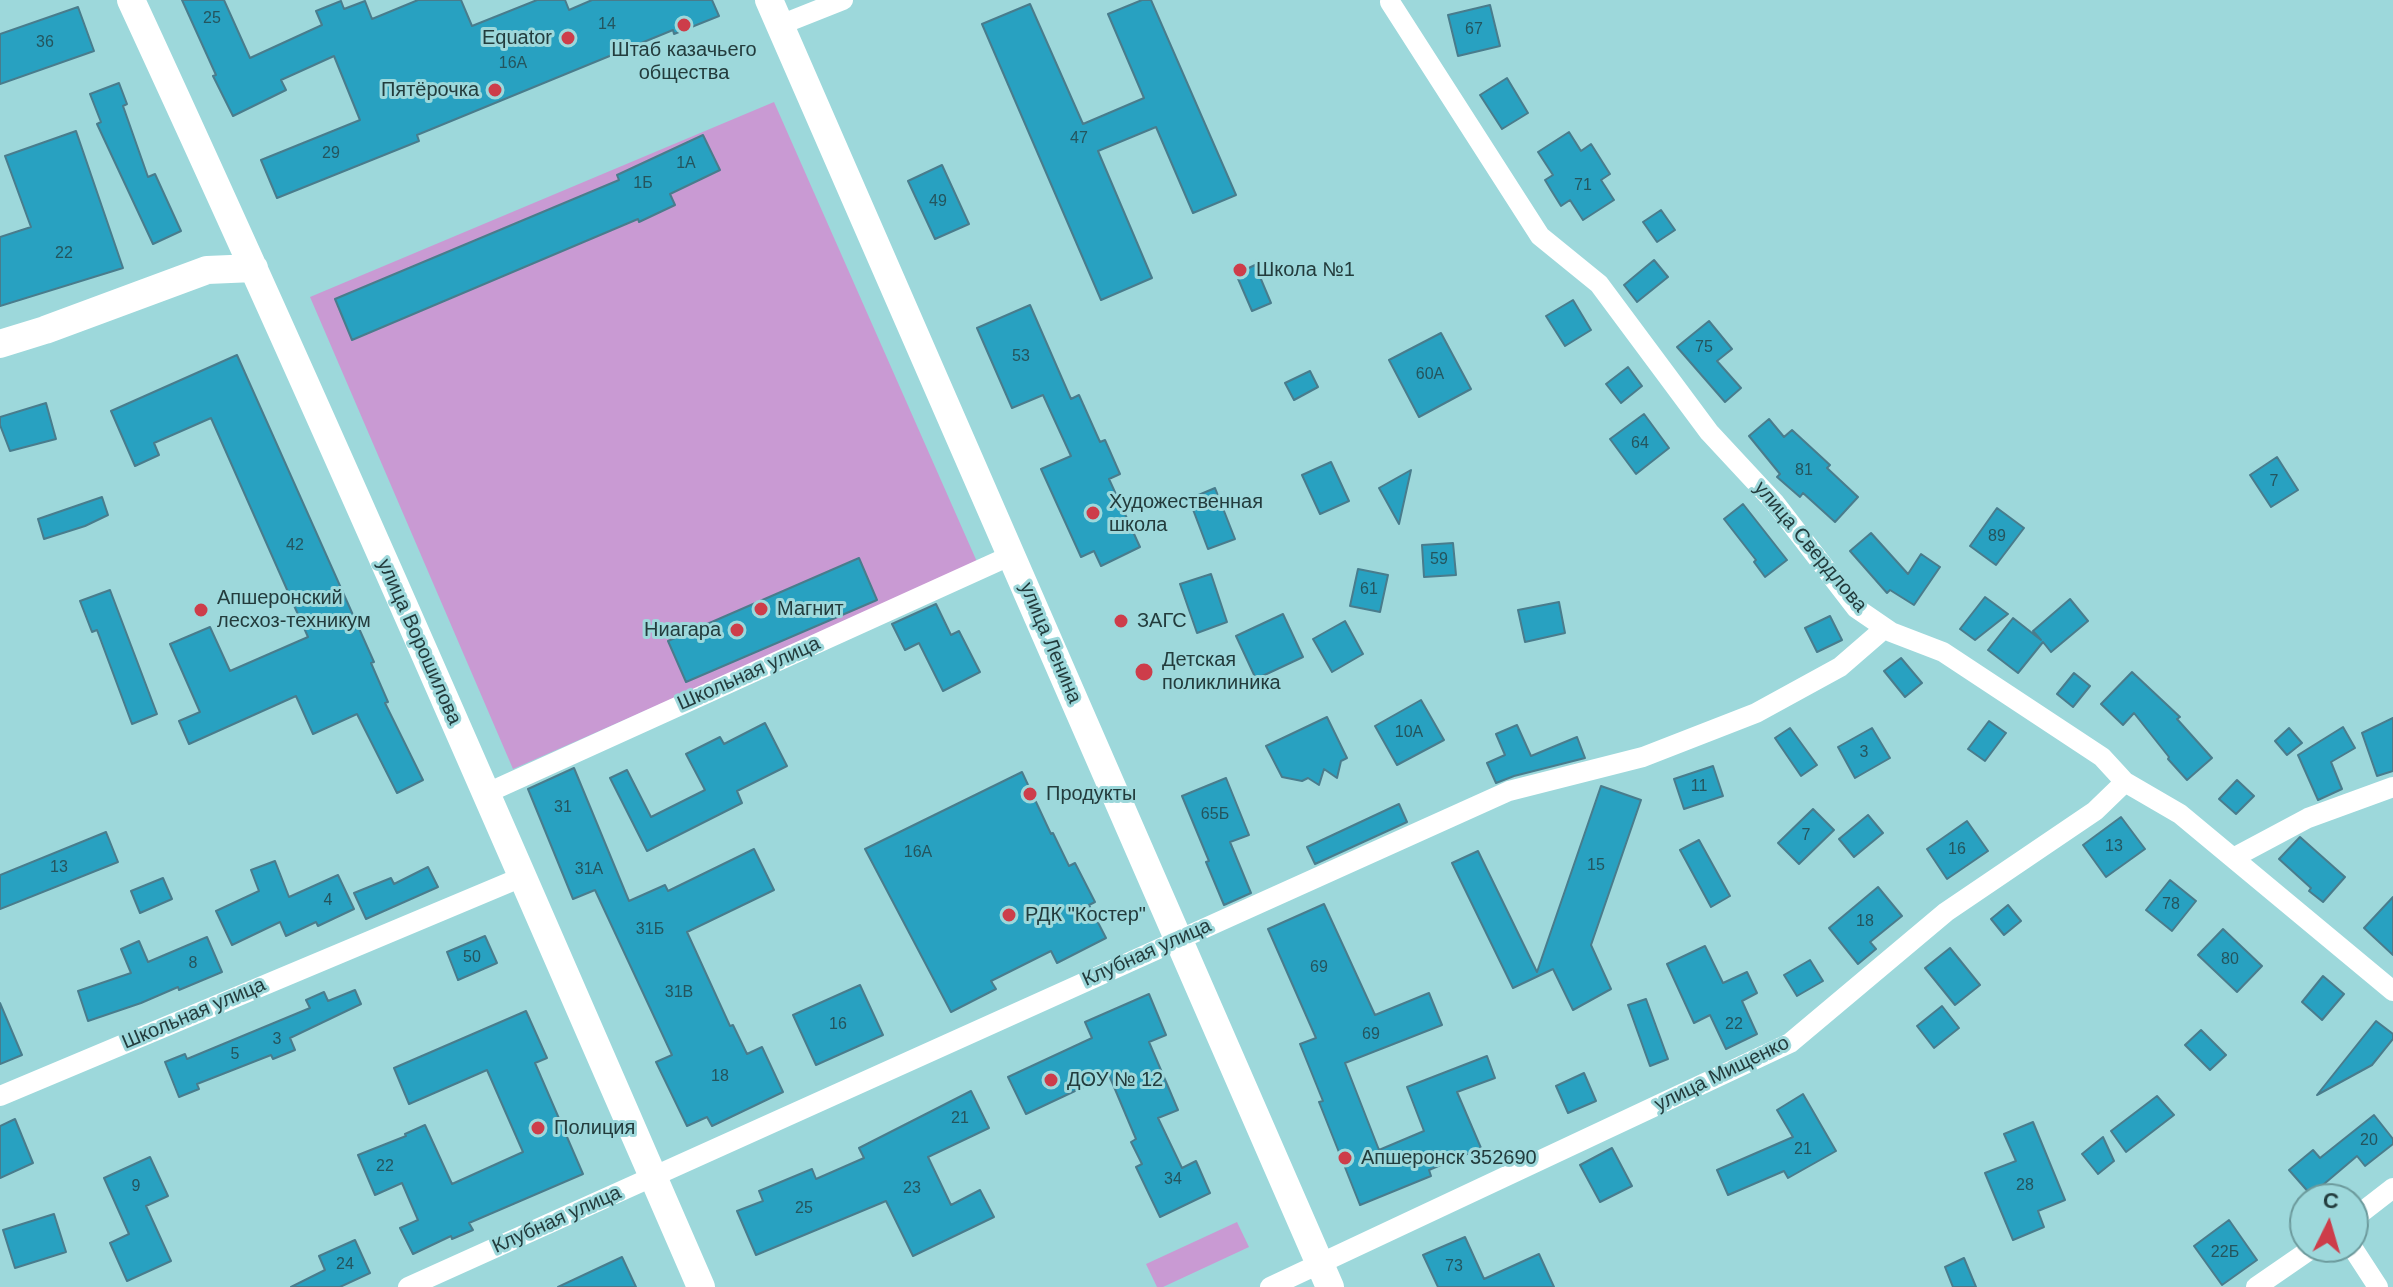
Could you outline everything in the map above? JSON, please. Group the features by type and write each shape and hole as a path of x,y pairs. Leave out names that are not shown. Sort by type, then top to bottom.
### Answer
{"main road":[{"name":"улица Ворошилова","path":"131,0 254,268 487,793 701,1287"},
{"name":"улица Ленина","path":"775,13 1325,1275"},
{"path":"0,344 207,270 254,268"}],"street":[{"path":"775,13 843,0"},
{"name":"улица Свердлова","path":"1390,2 1540,236 1599,284 1709,432 1775,503 1856,608 1885,628 1943,652 2102,757 2125,782 2180,814 2393,991"},
{"name":"Школьная улица","path":"487,793 1012,555"},
{"name":"Клубная улица","path":"408,1287 1509,791 1643,757 1756,713 1840,667 1885,628"},
{"name":"улица Мищенко","path":"1270,1287 1325,1275 1790,1043 1946,912 2095,811 2125,782"},
{"path":"2233,858 2308,818 2393,787"},
{"name":"Школьная улица","path":"0,1096 522,877"},
{"path":"2369,1207 2393,1188"},
{"path":"2256,1287 2291,1263"},
{"path":"2362,1263 2378,1287"}],"shaded area":[{"path":"774,102 978,564 513,769 310,297"},
{"path":"1237,1222 1249,1247 1157,1287 1146,1264"}],"building":[{"path":"182,0 224,0 250,58 322,25 316,11 341,1 344,9 365,1 372,19 418,0 461,0 472,26 537,0 565,0 569,10 592,0 712,0 719,16 674,34 673,30 417,135 419,141 277,198 261,160 360,120 334,56 281,80 286,90 233,116"},
{"path":"1142,0 1151,0 1236,195 1193,213 1156,127 1098,151 1152,278 1101,300 982,24 1030,4 1083,124 1144,98 1108,14"},
{"path":"1490,5 1500,46 1458,56 1448,15"},
{"path":"78,7 94,51 0,84 0,34"},
{"path":"1507,78 1528,113 1502,129 1480,95"},
{"path":"119,83 127,104 123,106 148,177 155,174 181,231 153,244 97,124 101,122 90,94"},
{"path":"76,131 123,268 0,306 0,237 31,227 5,156"},
{"path":"1569,132 1581,151 1591,144 1610,174 1601,180 1614,200 1583,220 1570,200 1561,206 1545,180 1553,175 1538,152"},
{"path":"703,135 720,170 670,194 675,205 352,340 335,299 619,180 617,175"},
{"path":"942,165 969,224 935,239 908,181"},
{"path":"1661,210 1675,230 1657,242 1643,222"},
{"path":"1654,260 1668,277 1637,302 1624,285"},
{"path":"1255,265 1271,303 1252,311 1236,274"},
{"path":"1573,300 1591,330 1565,346 1546,316"},
{"path":"1030,305 1071,399 1079,395 1100,442 1105,440 1120,474 1109,479 1140,547 1101,566 1094,551 1081,557 1041,469 1071,456 1043,395 1012,408 977,328"},
{"path":"1709,321 1732,349 1717,361 1741,388 1725,402 1677,347"},
{"path":"1441,333 1471,389 1419,417 1389,360"},
{"path":"237,355 374,662 371,663 388,702 385,703 423,780 397,793 357,714 313,734 296,696 189,744 179,721 200,712 170,644 210,627 230,671 308,637 211,418 154,443 159,455 135,466 111,411"},
{"path":"1628,367 1642,386 1621,403 1606,384"},
{"path":"1310,371 1318,387 1294,400 1285,383"},
{"path":"46,403 56,439 10,451 0,417"},
{"path":"1644,414 1669,448 1636,474 1610,439"},
{"path":"1769,419 1784,437 1792,430 1830,465 1827,468 1858,497 1835,522 1803,493 1800,497 1777,477 1780,474 1749,436"},
{"path":"2277,457 2298,490 2271,507 2250,475"},
{"path":"1331,462 1349,501 1320,514 1302,475"},
{"path":"1411,470 1399,524 1379,488"},
{"path":"1215,488 1235,539 1208,549 1189,499"},
{"path":"102,497 108,515 44,539 38,519"},
{"path":"1743,504 1787,560 1765,577 1754,562 1756,560 1724,519"},
{"path":"1997,508 2024,528 1996,565 1970,546"},
{"path":"1871,533 1908,574 1921,554 1940,567 1914,605 1890,590 1887,593 1850,551"},
{"path":"1453,543 1456,575 1424,577 1422,545"},
{"path":"859,558 877,600 686,682 668,641"},
{"path":"1358,569 1388,575 1380,612 1350,606"},
{"path":"1211,574 1227,622 1197,633 1180,584"},
{"path":"110,590 157,714 132,724 97,630 92,632 80,601"},
{"path":"1985,597 2008,614 1975,640 1960,629"},
{"path":"2070,599 2088,621 2051,652 2043,642 2018,673 1988,650 2013,618 2041,640 2033,631"},
{"path":"1559,602 1565,633 1525,642 1518,610"},
{"path":"936,604 951,635 959,631 980,672 943,691 919,643 905,650 892,624"},
{"path":"1283,614 1303,657 1256,679 1236,636"},
{"path":"1830,616 1842,640 1817,652 1805,628"},
{"path":"1345,621 1363,654 1332,672 1313,639"},
{"path":"1901,658 1922,683 1905,697 1884,671"},
{"path":"2132,672 2180,717 2177,719 2212,758 2187,780 2134,713 2123,725 2101,704"},
{"path":"2074,673 2090,686 2073,707 2057,694"},
{"path":"1421,700 1444,740 1397,765 1375,726"},
{"path":"1327,717 1347,758 1341,761 1337,778 1324,769 1319,785 1308,778 1302,781 1282,777 1266,746"},
{"path":"2393,718 2393,771 2377,776 2362,733"},
{"path":"1989,721 2006,733 1985,761 1968,749"},
{"path":"765,723 787,766 737,791 742,803 647,851 610,778 627,770 651,817 705,790 686,754 720,737 724,744"},
{"path":"1517,725 1531,756 1577,737 1585,758 1496,783 1487,763 1505,755 1496,734"},
{"path":"2343,727 2355,748 2331,762 2342,789 2318,800 2298,755"},
{"path":"1790,728 1817,765 1801,776 1775,738"},
{"path":"1872,728 1890,758 1855,778 1838,747"},
{"path":"2289,728 2302,743 2287,755 2275,741"},
{"path":"1713,766 1723,796 1684,809 1674,779"},
{"path":"574,768 629,901 665,885 668,891 754,849 774,890 687,932 730,1026 733,1025 747,1054 762,1047 783,1092 712,1126 707,1117 687,1126 656,1062 672,1055 595,890 573,899 528,789"},
{"path":"1022,772 1051,834 1069,866 1075,863 1095,902 1089,905 1106,938 1057,963 1051,951 991,981 996,989 951,1012 865,849"},
{"path":"1226,778 1249,835 1230,842 1251,893 1224,905 1182,796"},
{"path":"2237,780 2254,796 2236,814 2219,799"},
{"path":"1601,786 1641,800 1591,945 1611,989 1573,1010 1553,969 1513,988 1452,863 1478,851 1537,972"},
{"path":"1399,804 1407,822 1315,864 1307,847"},
{"path":"1813,809 1834,830 1799,864 1778,843"},
{"path":"1868,815 1883,833 1854,857 1839,839"},
{"path":"2121,817 2145,849 2106,877 2083,845"},
{"path":"1967,821 1988,851 1947,879 1927,849"},
{"path":"106,832 118,862 0,909 0,875"},
{"path":"2300,837 2345,877 2323,902 2279,859"},
{"path":"1699,840 1730,896 1711,907 1680,850"},
{"path":"275,861 289,897 338,875 354,909 318,926 316,922 286,936 280,922 232,945 216,911 259,891 251,870"},
{"path":"428,867 438,887 366,919 354,893 391,878 394,884"},
{"path":"163,878 172,899 140,913 131,891"},
{"path":"2170,880 2196,901 2172,931 2146,910"},
{"path":"1878,887 1902,916 1870,942 1876,949 1858,964 1829,928"},
{"path":"2393,897 2393,955 2364,928"},
{"path":"1324,904 1375,1015 1429,993 1442,1025 1345,1063 1379,1150 1424,1131 1407,1087 1487,1056 1495,1078 1457,1092 1481,1148 1429,1170 1431,1176 1360,1205 1319,1102 1323,1101 1300,1044 1316,1038 1268,929"},
{"path":"2008,905 2021,921 2004,935 1991,919"},
{"path":"2223,929 2262,966 2237,992 2198,955"},
{"path":"485,936 497,963 458,980 447,952"},
{"path":"207,937 222,972 88,1021 78,991 131,973 121,949 139,941 148,962"},
{"path":"1705,946 1723,983 1747,972 1757,993 1742,1001 1757,1034 1726,1049 1710,1015 1694,1023 1667,964"},
{"path":"1950,948 1980,985 1955,1005 1925,968"},
{"path":"1810,960 1823,981 1797,996 1784,975"},
{"path":"2323,976 2344,994 2322,1020 2302,1002"},
{"path":"860,985 883,1035 816,1065 793,1015"},
{"path":"355,990 361,1004 290,1038 295,1050 273,1059 271,1055 197,1084 199,1089 179,1097 165,1062 185,1054 187,1059 310,1008 306,1000 324,992 328,1001"},
{"path":"1149,994 1166,1035 1149,1042 1178,1110 1158,1118 1182,1168 1196,1161 1210,1193 1160,1217 1136,1167 1142,1164 1131,1142 1136,1139 1109,1075 1026,1114 1008,1077 1092,1038 1085,1022"},
{"path":"1646,999 1668,1059 1650,1066 1628,1005"},
{"path":"0,1003 22,1055 0,1064"},
{"path":"1942,1006 1959,1028 1934,1048 1917,1026"},
{"name":"Полиция","path":"526,1011 547,1058 535,1063 583,1174 469,1223 473,1230 452,1239 451,1236 413,1254 400,1228 418,1220 402,1183 375,1195 358,1155 425,1125 452,1184 523,1152 487,1070 409,1104 394,1068"},
{"path":"2376,1021 2393,1034 2393,1039 2372,1065 2317,1095"},
{"path":"2201,1030 2226,1055 2210,1070 2185,1045"},
{"path":"1584,1073 1596,1101 1568,1113 1556,1086"},
{"path":"971,1091 989,1128 928,1157 951,1205 980,1190 994,1217 913,1256 886,1201 756,1255 737,1211 763,1201 759,1191 812,1169 816,1179 864,1158 859,1148"},
{"path":"1803,1094 1836,1151 1788,1178 1784,1171 1728,1195 1717,1170 1793,1137 1777,1110"},
{"path":"2157,1096 2174,1115 2126,1152 2111,1131"},
{"path":"2374,1115 2393,1139 2393,1144 2365,1166 2357,1156 2325,1183 2300,1183 2289,1170 2313,1150 2320,1158"},
{"path":"15,1119 33,1163 0,1178 0,1126"},
{"path":"2033,1122 2065,1200 2038,1211 2044,1227 2013,1240 1985,1173 2016,1161 2004,1134"},
{"path":"2103,1137 2114,1161 2098,1174 2082,1154"},
{"path":"1612,1148 1632,1186 1600,1202 1580,1165"},
{"path":"150,1157 168,1196 146,1206 171,1261 127,1281 110,1243 129,1234 104,1178"},
{"path":"54,1214 66,1252 15,1268 3,1230"},
{"path":"2229,1220 2257,1260 2222,1285 2194,1246"},
{"path":"1465,1237 1484,1279 1539,1254 1554,1287 1438,1287 1423,1255"},
{"path":"355,1240 370,1273 340,1287 291,1287 325,1270 319,1256"},
{"path":"622,1257 636,1287 558,1287"},
{"path":"1964,1258 1976,1287 1953,1287 1945,1267"}],"place":[{"name":"Штаб казачьего общества","path":"684,25"},
{"name":"Equator","path":"568,38"},
{"name":"Пятёрочка","path":"495,90"},
{"name":"Школа №1","path":"1240,270"},
{"name":"Художественная школа","path":"1093,513"},
{"name":"Магнит","path":"761,609"},
{"name":"Апшеронский лесхоз-техникум","path":"201,610"},
{"name":"ЗАГС","path":"1121,621"},
{"name":"Ниагара","path":"737,630"},
{"name":"Детская поликлиника","path":"1144,672"},
{"name":"Продукты","path":"1030,794"},
{"name":"РДК \"Костер\"","path":"1009,915"},
{"name":"ДОУ № 12","path":"1051,1080"},
{"name":"Полиция","path":"538,1128"},
{"name":"Апшеронск 352690","path":"1345,1158"}]}
